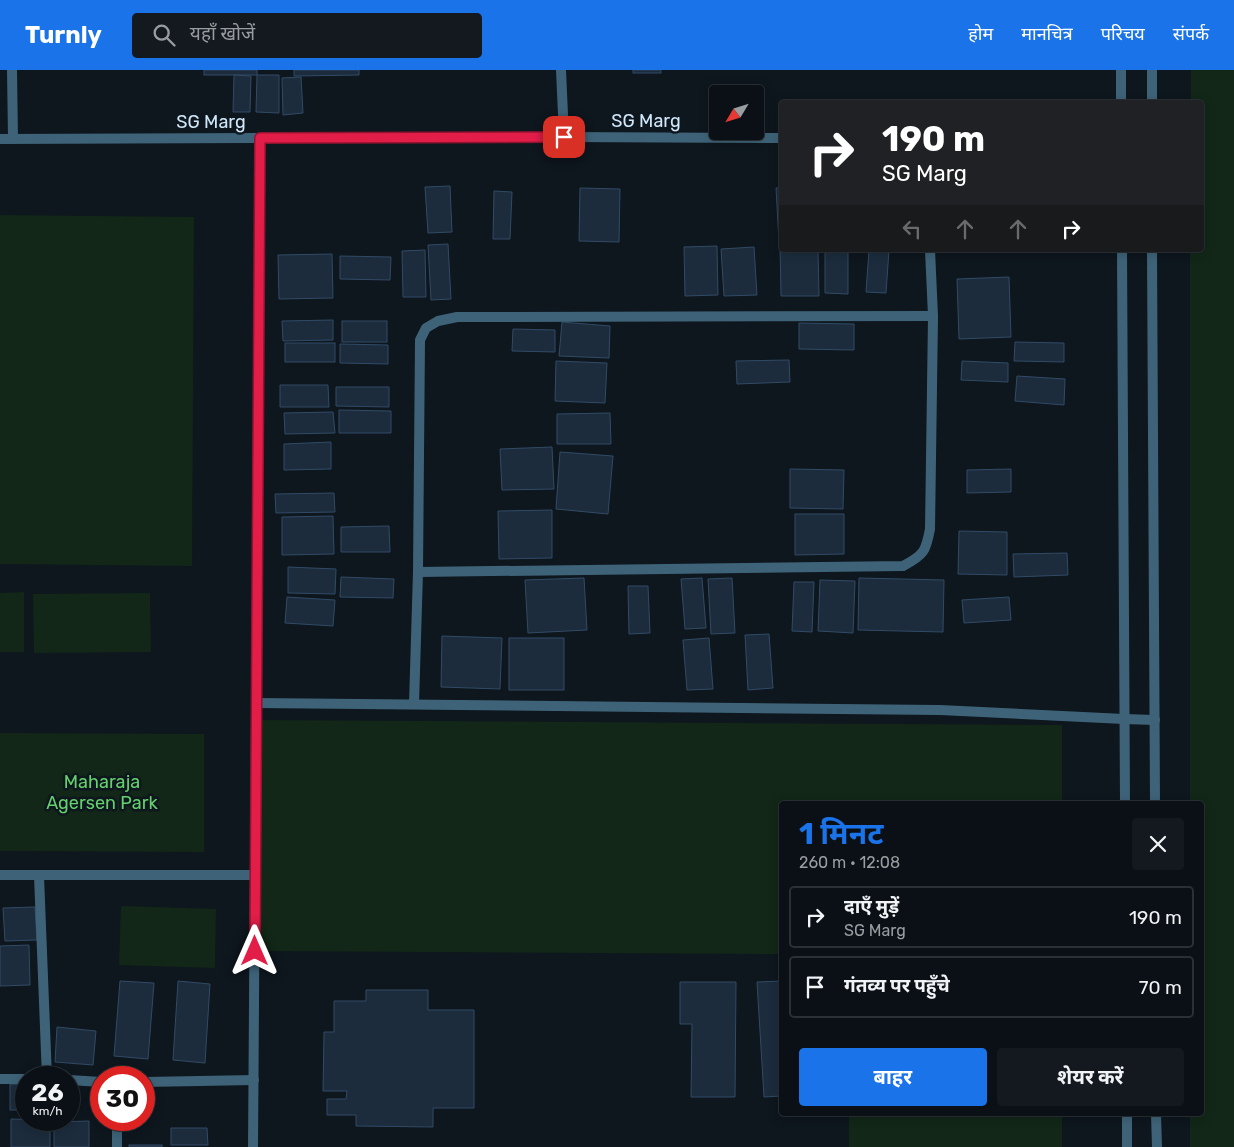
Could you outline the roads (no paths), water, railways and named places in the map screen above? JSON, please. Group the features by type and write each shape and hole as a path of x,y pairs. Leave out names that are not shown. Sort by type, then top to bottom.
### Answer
{"street":[{"path":"12,70 13,139"},
{"path":"561,70 564,137"},
{"path":"1121,70 1121,100"},
{"path":"1152,70 1152,100"},
{"path":"253,1147 260,138"},
{"name":"SG Marg","path":"0,139 779,138"},
{"path":"418,572 903,566 917,559 927,546 930,529 933,316 930,252"},
{"path":"1122,252 1125,801"},
{"path":"1152,252 1155,801"},
{"path":"414,704 418,572 420,340 426,328 438,321 457,317 933,316"},
{"path":"256,703 940,710 1154,720"},
{"path":"0,875 255,876"},
{"path":"39,876 47,1066"},
{"path":"0,1080 15,1079"},
{"path":"155,1082 254,1080"},
{"path":"1126,1116 1127,1147"},
{"path":"1156,1116 1156,1147"},
{"path":"117,1131 117,1147"}],"park label":[{"name":"Maharaja Agersen Park","path":"102,792"}]}
